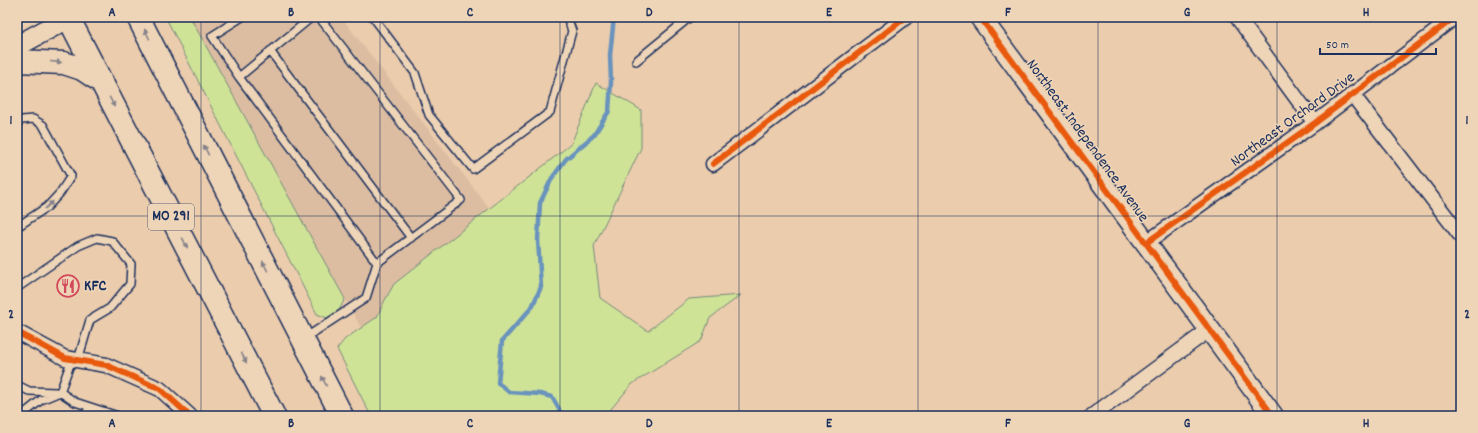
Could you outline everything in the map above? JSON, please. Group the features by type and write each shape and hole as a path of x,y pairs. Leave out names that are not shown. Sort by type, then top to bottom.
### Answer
{"main road":[{"name":"MO 291","path":"69,17 274,416"},
{"path":"138,17 342,416"},
{"path":"17,61 64,63 82,69 102,82"}],"street":[{"path":"17,46 69,17"},
{"path":"713,164 906,17"},
{"name":"Northeast Independence Avenue","path":"980,17 1273,416"},
{"path":"1237,17 1314,123"},
{"name":"Northeast Orchard Drive","path":"1146,243 1314,123 1455,17"},
{"path":"1352,94 1461,236"},
{"path":"1092,416 1210,329"},
{"path":"17,332 65,358 106,365 160,389 190,416"}],"lane":[{"path":"242,17 212,36 239,77 377,263"},
{"path":"239,77 312,17"},
{"path":"302,339 366,298 377,263 461,200 319,17"},
{"path":"373,17 415,73 429,115 473,169 550,112 572,31 567,17"},
{"path":"636,61 690,17"},
{"path":"270,51 410,238"},
{"path":"17,123 22,120 33,118 43,126 71,176 60,193 47,207 17,227"},
{"path":"17,288 78,246 97,238 112,240 132,264 130,284 110,308 90,320 60,392 41,400 21,416"},
{"path":"17,385 29,391 60,392 75,402 118,416"},
{"path":"82,416 92,408"}],"shaded area":[{"path":"190,17 341,17 490,209 394,284 377,318 361,328"}],"green space":[{"path":"166,17 190,17 345,299 339,310 327,318 317,314"},
{"path":"596,83 641,110 641,148 594,246 600,298 648,331 689,299 741,295 710,318 701,341 632,384 605,416 371,416 337,349 345,339 377,317 394,284 571,144"}],"waterway":[{"path":"560,416 559,409 552,397 540,394 509,392 498,383 502,341 532,307 541,287 538,240 540,203 552,178 566,159 594,135 609,111 611,82 610,55 614,17"}],"cycle path":[{"path":"713,164 906,17"},
{"path":"980,17 1273,416"},
{"path":"1146,243 1315,123 1455,17"},
{"path":"17,332 65,358 106,365 160,389 190,416"}],"place":[{"name":"KFC","path":"68,286"}]}
